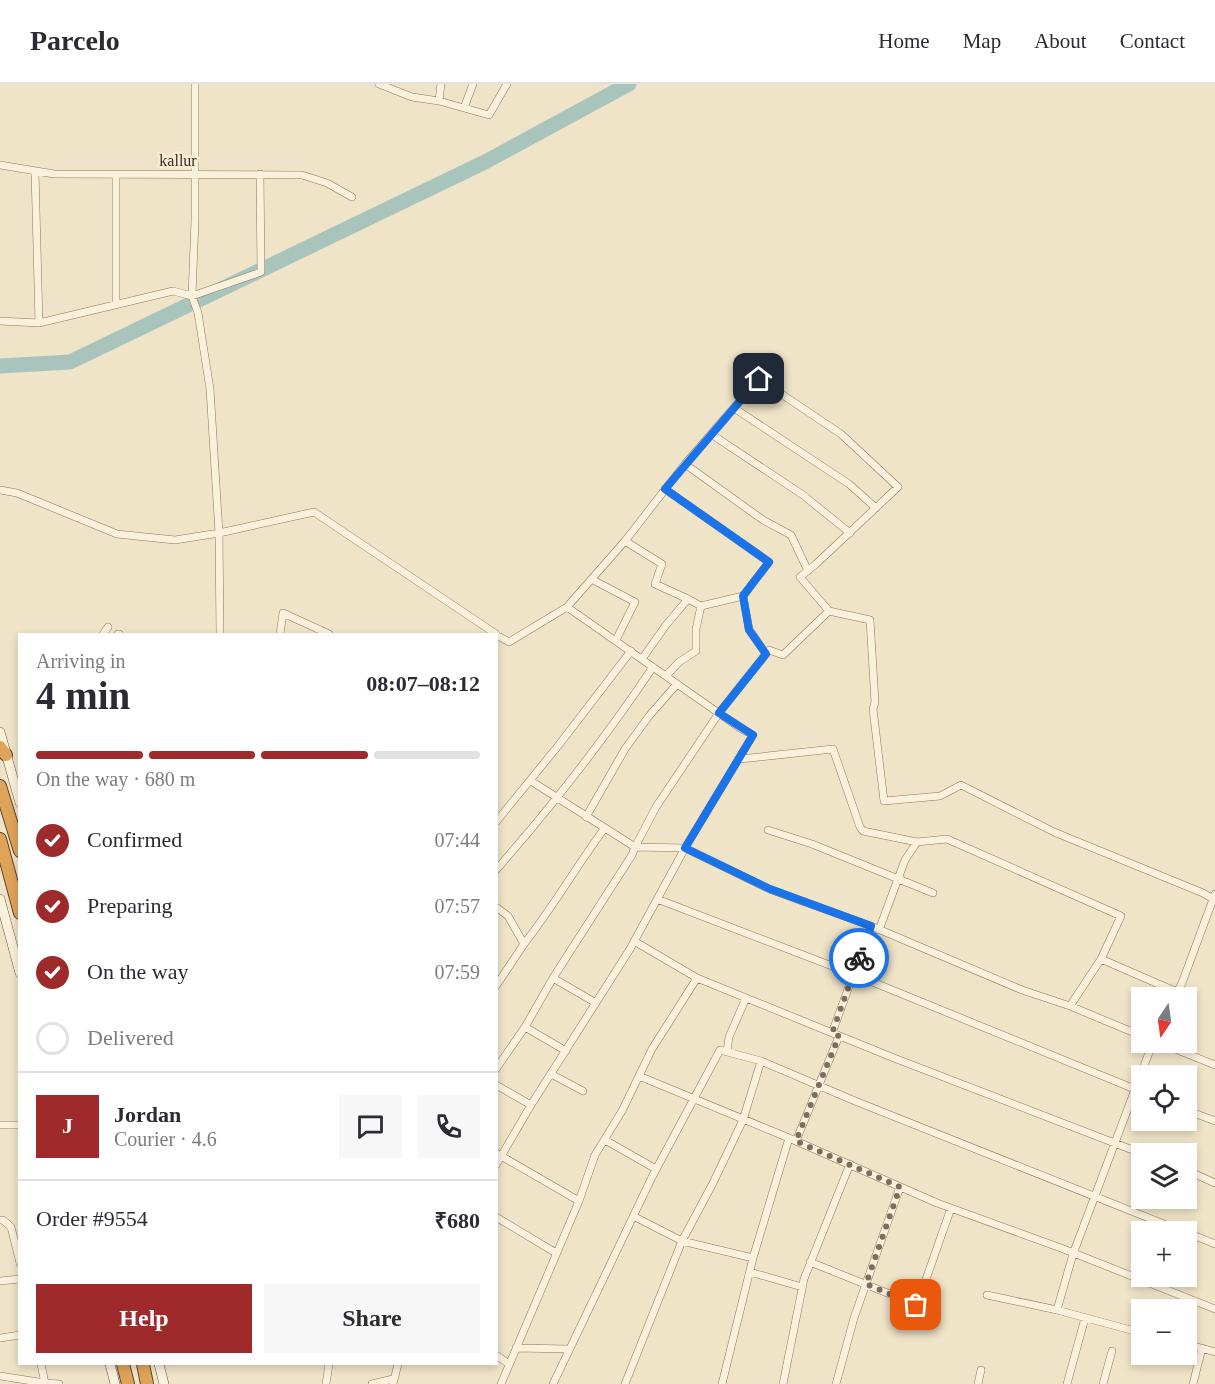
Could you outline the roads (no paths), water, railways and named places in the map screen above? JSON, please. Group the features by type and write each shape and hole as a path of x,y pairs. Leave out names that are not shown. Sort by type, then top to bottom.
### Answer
{"highway":[{"path":"0,786 18,844"},
{"path":"0,839 18,906"},
{"path":"123,1365 128,1384"},
{"path":"143,1365 147,1384"}],"street":[{"path":"195,84 195,220 192,296 198,312 210,389 219,533 220,633"},
{"path":"379,84 394,86 412,97 439,100 489,116 507,84"},
{"path":"439,100 441,84"},
{"path":"464,108 473,84"},
{"name":"kallur","path":"0,165 54,174 302,175 327,183 352,197"},
{"path":"36,171 39,323"},
{"path":"116,174 116,305"},
{"path":"0,321 39,323 173,291 192,296 261,272 260,174"},
{"path":"498,636 509,642 567,607 625,541 685,464 759,379 841,434 898,487 800,577 829,611 870,620 875,702 873,709 884,801 940,796 961,785 1054,832 1214,898 1180,987"},
{"path":"734,408 849,484 876,508"},
{"path":"711,434 803,495 850,533"},
{"path":"685,464 763,520 791,535 808,571"},
{"path":"625,541 662,564 655,584 700,606 743,596 769,562 665,489"},
{"path":"0,490 16,493 117,534 175,540 219,533 314,512 493,633"},
{"path":"592,580 634,602 616,640"},
{"path":"743,596 749,630 766,654"},
{"path":"642,659 688,599"},
{"path":"666,676 679,662 696,651 696,629 700,606"},
{"path":"567,607 753,735 685,848 634,942 499,1155 579,1201"},
{"path":"498,1066 525,1027 553,978 632,855 657,807 719,713 769,650 783,655 829,611"},
{"path":"280,633 283,613 327,633"},
{"path":"104,633 108,627"},
{"path":"498,820 531,781 631,651"},
{"path":"498,868 557,799 608,733 653,667"},
{"path":"586,817 625,750 649,716 677,684"},
{"path":"0,732 3,751 18,797"},
{"path":"740,759 833,748 863,831 917,842 947,839 1121,916 1101,959 1070,1006"},
{"path":"531,781 635,847 685,848 770,889 871,926 1022,990 1070,1006 1131,1031"},
{"path":"499,976 553,906 566,881 604,829"},
{"path":"768,830 812,844 933,893"},
{"path":"879,930 905,860 917,842"},
{"path":"657,899 853,974 1131,1088"},
{"path":"0,900 18,966"},
{"path":"498,908 508,916 524,944"},
{"path":"722,1384 753,1258 793,1140 819,1085 853,974 871,926"},
{"path":"634,942 697,978 1131,1149"},
{"path":"1101,959 1161,987"},
{"path":"553,978 596,1003"},
{"path":"501,1384 579,1201 595,1155 622,1111 652,1049 697,978"},
{"path":"727,1052 729,1037 746,998"},
{"path":"525,1027 566,1051"},
{"path":"553,1384 656,1169 720,1050 761,1061 1158,1221"},
{"path":"1185,1053 1215,1065"},
{"path":"625,1384 682,1241 743,1120 761,1061"},
{"path":"550,1074 583,1091"},
{"path":"639,1076 951,1208 1215,1309"},
{"path":"498,1086 531,1105"},
{"path":"1057,1310 1095,1196 1131,1109"},
{"path":"1197,1114 1215,1121"},
{"path":"0,1125 18,1125"},
{"path":"605,1140 656,1169"},
{"path":"783,1384 802,1287 849,1164"},
{"path":"1197,1175 1215,1183"},
{"path":"836,1384 854,1318 900,1187"},
{"path":"810,1262 916,1305 951,1208"},
{"path":"633,1216 682,1241 753,1258"},
{"path":"498,1218 556,1253"},
{"path":"0,1220 11,1227 18,1255"},
{"path":"1197,1237 1215,1244"},
{"path":"750,1272 802,1287"},
{"path":"0,1281 18,1279"},
{"path":"987,1295 1057,1310 1131,1330"},
{"path":"1067,1384 1085,1318"},
{"path":"0,1338 18,1335"},
{"path":"1197,1347 1215,1352"},
{"path":"516,1348 569,1348"},
{"path":"1192,1384 1202,1348"},
{"path":"1103,1384 1112,1351"},
{"path":"498,1356 509,1364"},
{"path":"41,1365 45,1383"},
{"path":"110,1365 115,1384"},
{"path":"159,1365 164,1384"},
{"path":"326,1384 329,1365"},
{"path":"372,1384 393,1382 398,1365"},
{"path":"978,1384 981,1370"},
{"path":"0,1376 59,1384"}],"waterway":[{"path":"0,366 70,362 485,162 629,84"}]}
